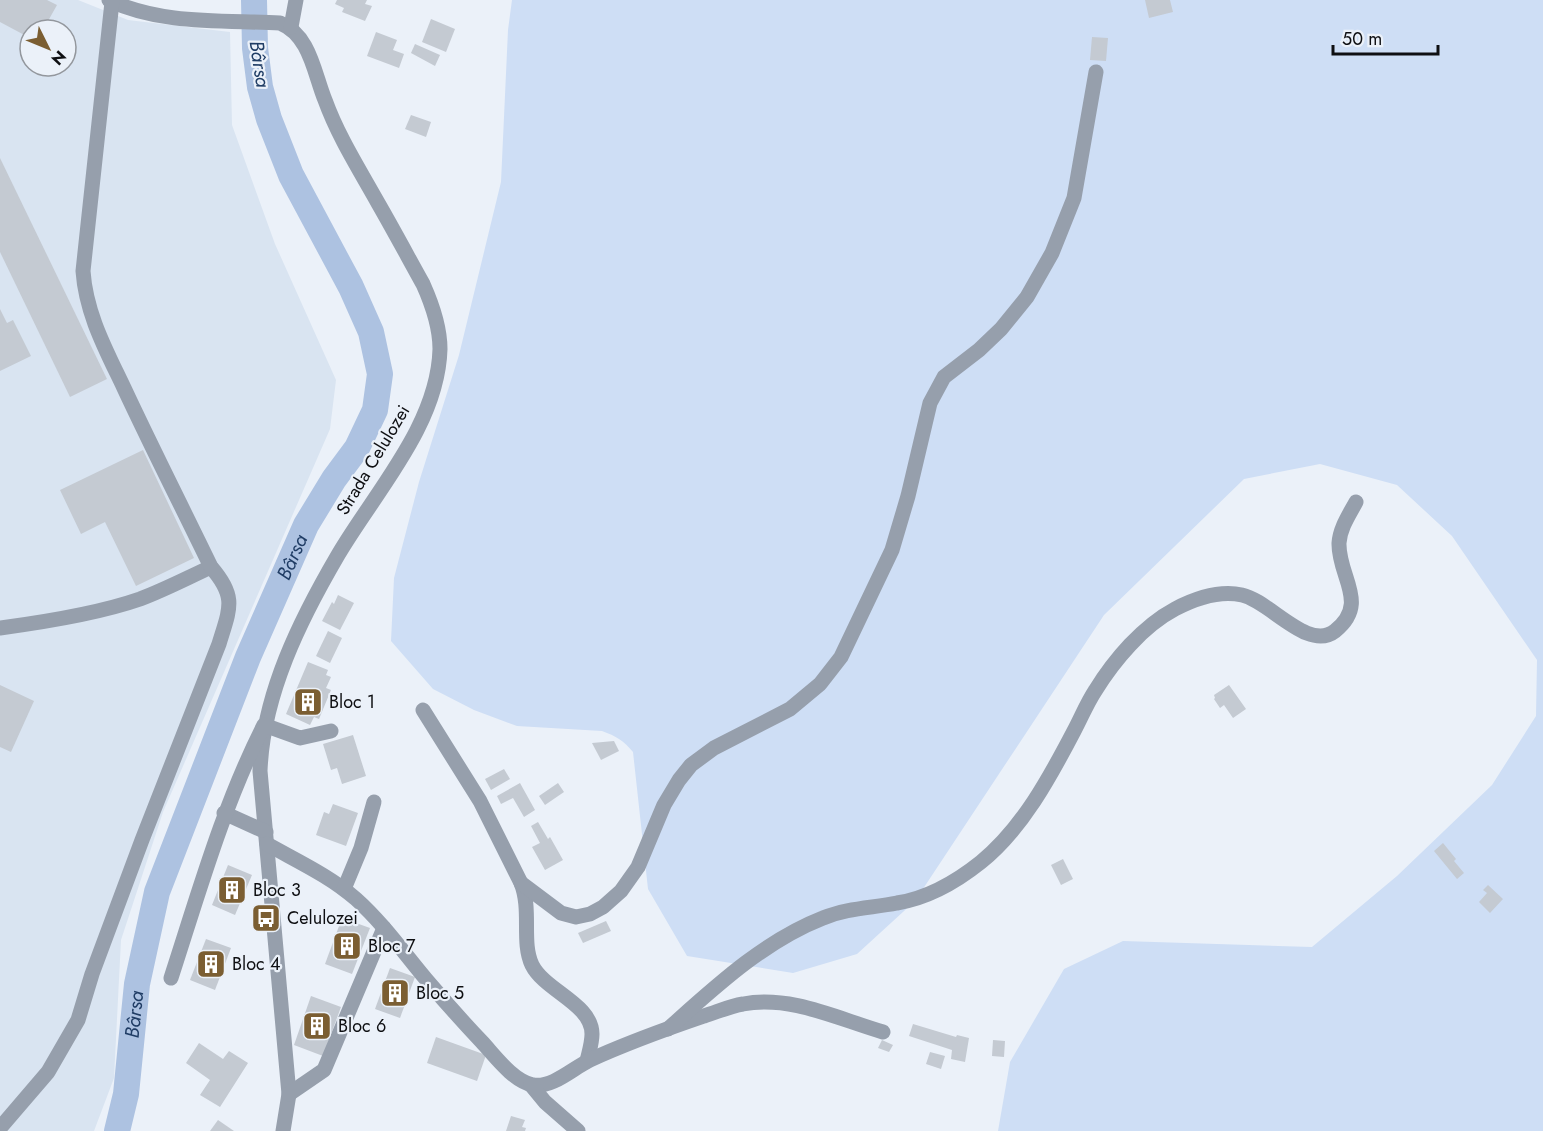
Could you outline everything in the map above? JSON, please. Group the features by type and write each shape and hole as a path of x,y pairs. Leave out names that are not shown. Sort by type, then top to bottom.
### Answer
{"street":[{"path":"0,1128 48,1072 78,1020 92,974 133,863 225,626 229,596 224,582 211,567 136,415 92,320 84,292 83,271 119,2 171,18 286,25 296,0"},
{"name":"Strada Celulozei","path":"171,978 224,813 264,725 286,660 308,611 338,555 402,456 419,425 432,397 438,371 440,348 431,303 423,284 346,147 332,118 306,48 299,35 286,25"},
{"path":"521,883 561,913 576,917 590,914 603,907 621,891 638,867 664,805 691,765 714,748 790,709 820,684 842,657 892,550 908,496 930,403 944,377 979,350 1001,329 1027,297 1052,253 1074,198 1096,72"},
{"path":"668,1029 727,976 789,935 823,918 856,908 898,903 934,894 982,861 1002,842 1025,813 1069,741 1094,691 1121,656 1148,629 1172,610 1195,599 1224,592 1245,596 1277,614 1308,636 1320,637 1333,633 1345,621 1352,608 1352,592 1344,573 1340,543 1345,521 1356,502"},
{"path":"0,628 117,606 211,567"},
{"path":"423,710 480,801 525,892 528,954 532,964 547,983 576,1006 590,1021 592,1034 587,1061"},
{"path":"264,725 300,738 331,731"},
{"name":"Strada Celulozei","path":"264,725 260,771 289,1094 283,1131"},
{"path":"344,889 361,848 374,802"},
{"path":"224,813 267,838 344,889 384,928 430,985 500,1061 517,1077 531,1085 544,1102 578,1131"},
{"path":"289,1094 324,1070 384,928"},
{"path":"531,1085 543,1085 587,1061 668,1029 742,1004 761,1002 790,1004 825,1012 883,1032"}],"shaded area":[{"path":"0,0 78,0 128,20 230,32 232,125 275,244 336,380 330,429 163,812 121,940 114,1078 94,1131 0,1131"},
{"path":"512,0 1543,0 1543,1131 998,1131 1010,1062 1064,969 1123,941 1312,947 1397,876 1492,785 1536,716 1537,660 1452,536 1397,485 1320,464 1244,479 1104,615 915,901 857,954 793,973 687,956 648,889 633,752 623,742 602,731 517,726 474,710 433,689 391,641 394,578 419,482 459,355 501,182 508,30"}],"building":[{"path":"0,0 47,0 57,5 50,18 18,18 18,32 0,22"},
{"path":"337,0 367,0 365,4 372,6 365,21 342,12 344,8 335,4"},
{"path":"1145,0 1170,0 1173,12 1149,18"},
{"path":"431,19 455,29 446,52 422,42"},
{"path":"376,32 397,40 393,50 404,54 399,68 367,56"},
{"path":"1092,37 1108,38 1106,61 1090,60"},
{"path":"415,44 440,55 435,66 411,53"},
{"path":"411,115 431,122 426,137 405,129"},
{"path":"0,158 107,379 70,397 0,252"},
{"path":"0,309 7,323 13,320 31,356 0,371"},
{"path":"143,450 194,558 136,586 105,522 81,534 60,490"},
{"path":"338,595 354,603 340,630 322,621"},
{"path":"328,631 342,638 330,663 316,656"},
{"name":"Bloc 1","path":"308,662 328,670 326,675 331,677 326,688 331,690 319,719 314,717 310,725 286,714"},
{"path":"0,685 34,701 11,752 0,747"},
{"path":"1229,685 1246,709 1233,718 1224,705 1220,708 1214,699 1214,695"},
{"path":"353,735 366,776 342,784 337,768 331,770 323,744"},
{"path":"614,741 619,751 601,760 592,743"},
{"path":"504,769 510,779 491,790 485,779"},
{"path":"520,783 535,810 524,817 513,798 501,804 497,796"},
{"path":"558,783 564,792 545,805 539,796"},
{"path":"333,804 358,813 346,846 316,835 324,812 329,814"},
{"path":"538,822 563,860 545,870 532,847 540,843 531,826"},
{"path":"1443,843 1464,873 1457,879 1434,851"},
{"path":"1063,859 1073,879 1061,885 1051,865"},
{"name":"Bloc 3","path":"228,865 252,875 235,915 212,905"},
{"path":"1488,885 1503,899 1490,913 1479,902 1487,893 1483,890"},
{"name":"Bloc 7","path":"342,918 370,928 352,974 325,964"},
{"path":"606,921 611,931 583,943 578,933"},
{"name":"Bloc 4","path":"206,939 231,948 215,990 190,980"},
{"name":"Bloc 5","path":"390,968 415,977 400,1018 375,1009"},
{"name":"Bloc 6","path":"311,996 341,1007 323,1056 294,1045"},
{"path":"913,1024 956,1037 957,1035 969,1038 965,1062 951,1059 952,1050 909,1036"},
{"path":"436,1037 486,1055 477,1081 427,1063"},
{"path":"882,1040 893,1045 889,1052 878,1048"},
{"path":"993,1040 1005,1041 1004,1057 992,1056"},
{"path":"199,1043 223,1059 229,1051 248,1063 220,1107 200,1095 210,1080 186,1063"},
{"path":"930,1052 945,1056 941,1069 926,1064"},
{"path":"511,1116 525,1120 522,1127 526,1128 525,1131 506,1131"},
{"path":"218,1120 234,1131 210,1131"}],"waterway":[{"name":"Bârsa","path":"117,1131 126,1094 137,984 157,892 248,657 306,525 334,479 357,448 375,410 380,374 371,332 351,287 291,175 269,119 260,87 255,48 254,0"}],"place":[{"name":"Bloc 1","path":"308,702"},
{"name":"Bloc 3","path":"232,890"},
{"name":"Celulozei","path":"266,918"},
{"name":"Bloc 7","path":"347,946"},
{"name":"Bloc 4","path":"211,964"},
{"name":"Bloc 5","path":"395,993"},
{"name":"Bloc 6","path":"317,1026"}]}
